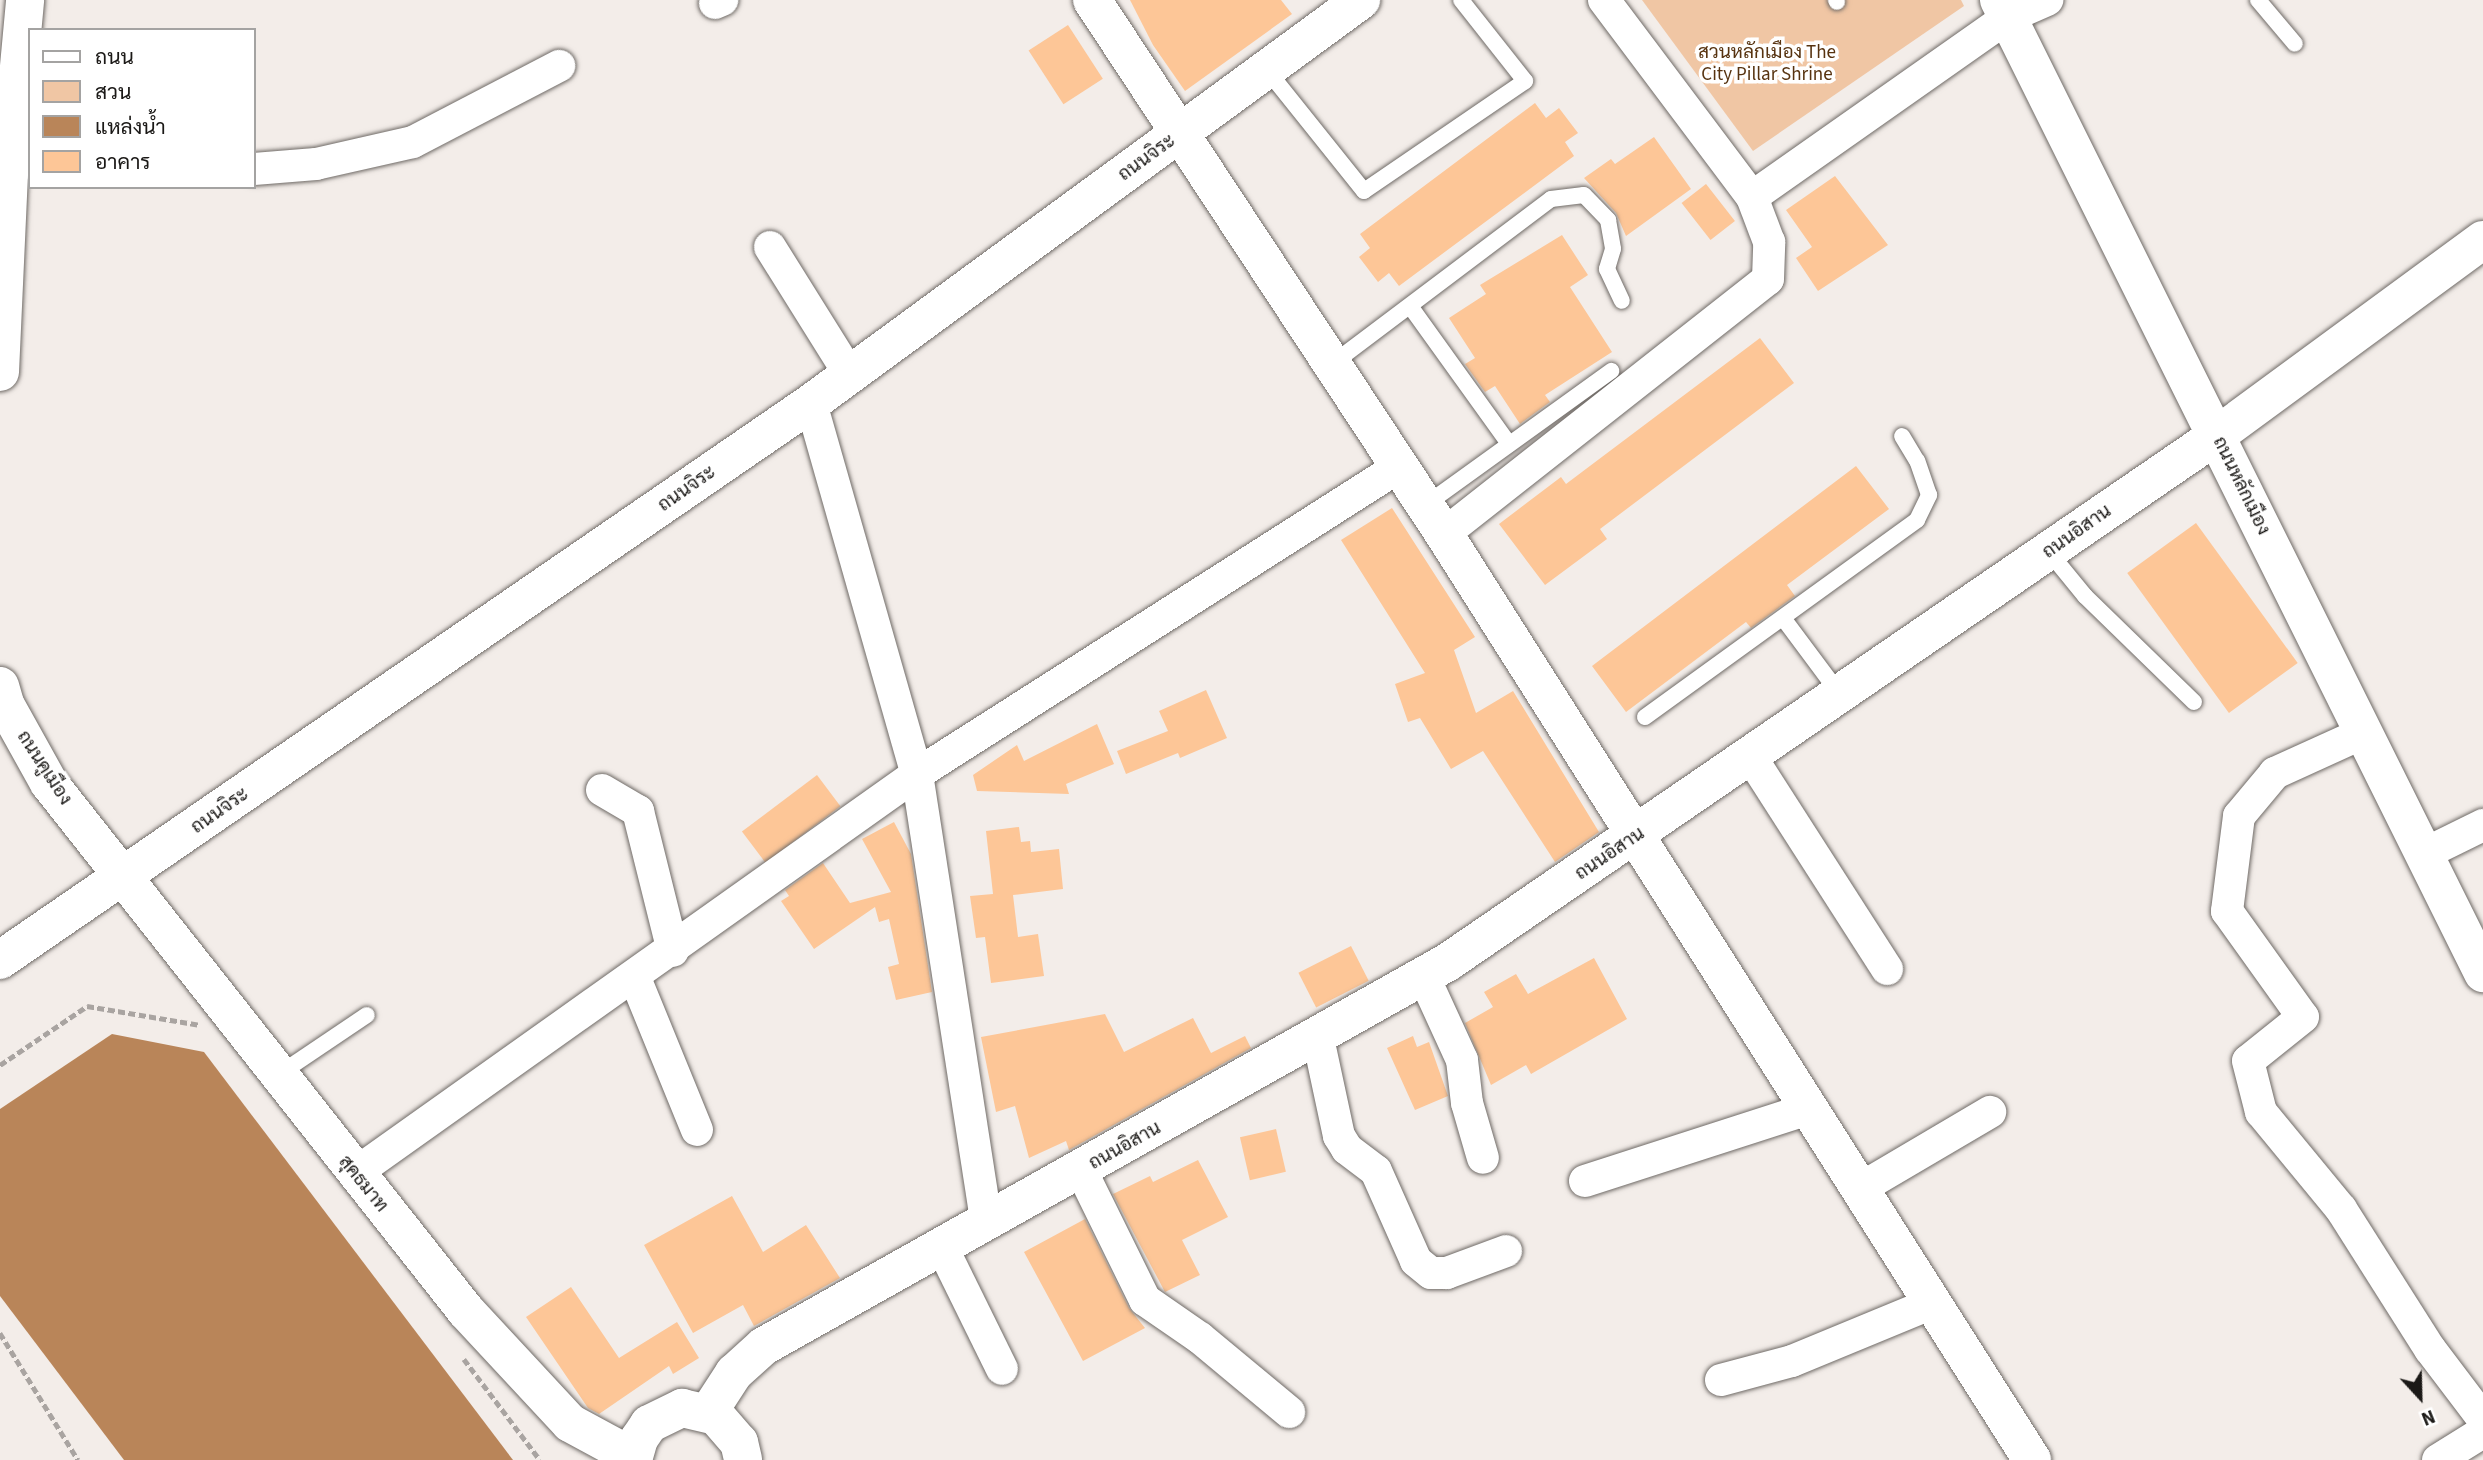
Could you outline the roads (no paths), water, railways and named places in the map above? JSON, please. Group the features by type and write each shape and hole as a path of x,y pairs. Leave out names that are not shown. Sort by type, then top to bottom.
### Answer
{"street":[{"path":"0,372 19,174 25,0"},
{"path":"1092,0 1332,364 1397,468 1434,520 1811,1108 2032,1460"},
{"name":"ถนนจิระ","path":"0,960 125,877 811,403 1180,135 1360,0"},
{"path":"1434,520 1768,279 1769,242 1752,197 1604,0"},
{"path":"1752,197 2003,8 2047,0"},
{"name":"ถนนหลักเมือง","path":"2003,8 2483,972"},
{"path":"256,169 316,164 413,142 559,66"},
{"name":"ถนนอิสาน","path":"708,1413 734,1373 764,1346 986,1219 1081,1170 1424,977 1636,836 2216,436 2483,240"},
{"path":"770,247 850,375"},
{"path":"811,403 917,774 986,1219"},
{"path":"354,1174 635,978 917,774 1397,468"},
{"name":"ถนนคูเมือง","path":"0,686 5,704 49,783 125,877"},
{"path":"2363,733 2275,773 2239,816 2227,911 2303,1017 2248,1060 2261,1112 2341,1209 2430,1349 2483,1419"},
{"path":"1751,757 1887,969"},
{"path":"603,790 638,811 673,951"},
{"path":"2424,854 2483,825"},
{"name":"สุคธมาท","path":"125,877 354,1174 466,1311 570,1423 633,1458"},
{"path":"1424,977 1462,1060 1467,1103 1483,1158"},
{"path":"635,978 697,1130"},
{"path":"1318,1038 1339,1136 1347,1149 1376,1171 1399,1231 1416,1261 1431,1273 1447,1273 1506,1251"},
{"path":"1585,1181 1811,1108"},
{"path":"1861,1188 1990,1112"},
{"path":"1081,1170 1145,1300 1208,1344 1289,1412"},
{"path":"941,1245 1002,1369"},
{"path":"1721,1380 1792,1361 1933,1304"},
{"path":"633,1458 649,1424 664,1413 682,1408 708,1413 730,1427 743,1460"},
{"path":"2438,1460 2483,1432"}],"lane":[{"path":"1267,70 1364,191 1525,80 1461,0"},
{"path":"2258,0 2295,44"},
{"path":"1332,364 1551,199 1584,195 1608,220 1613,249 1607,269 1622,300"},
{"path":"1410,306 1509,444"},
{"path":"1434,520 1509,444 1611,371"},
{"path":"1645,717 1917,520 1928,495 1917,461 1902,436"},
{"path":"2049,552 2085,596 2194,702"},
{"path":"1783,618 1841,695"},
{"path":"278,1075 367,1015"}],"water":[{"path":"112,1034 204,1052 513,1460 124,1460 0,1296 0,1109"}],"park label":[{"name":"สวนหลักเมือง The City Pillar Shrine","path":"1767,64"}]}
